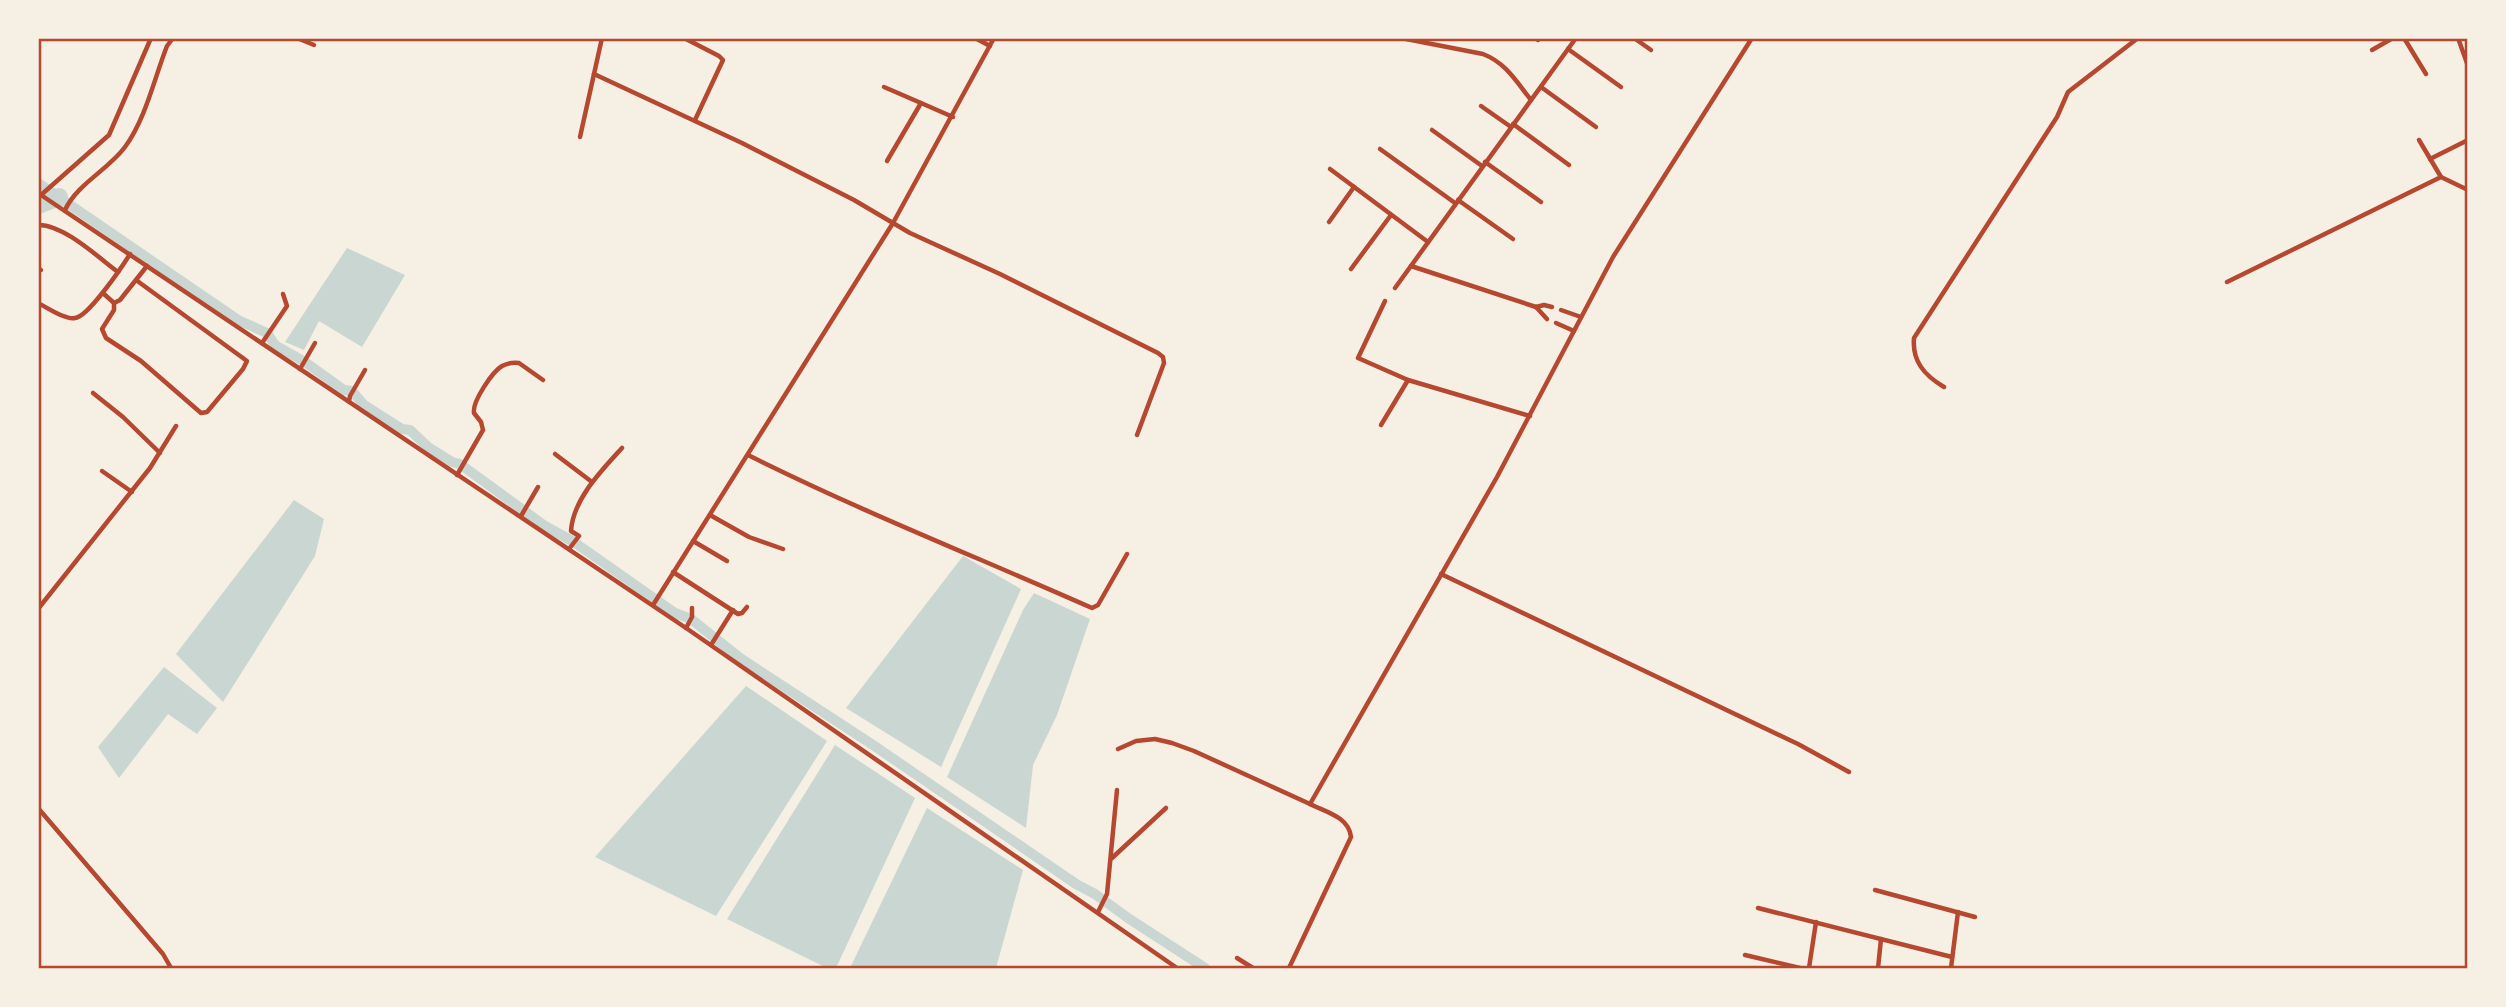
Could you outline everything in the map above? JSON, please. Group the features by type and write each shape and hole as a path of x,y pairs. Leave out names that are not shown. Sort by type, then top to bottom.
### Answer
{"street":[{"path":"151,38 108,135 41,193 653,605 687,625 1099,910 1177,968"},
{"path":"65,208 124,147 138,123 173,38"},
{"path":"297,38 314,45"},
{"path":"580,137 602,38"},
{"path":"684,38 719,56 723,61 695,120"},
{"path":"975,38 990,46"},
{"path":"653,605 892,223 953,117 994,38"},
{"path":"1401,38 1493,58 1506,68 1531,100"},
{"path":"1395,288 1576,38"},
{"path":"1634,38 1651,50"},
{"path":"1310,804 1443,575 1619,247 1752,38"},
{"path":"1944,387 1922,370 1913,353 1914,338 2057,117 2068,92 2138,38"},
{"path":"2372,50 2393,38"},
{"path":"2404,38 2426,74"},
{"path":"2458,38 2468,65"},
{"path":"1568,49 1621,87"},
{"path":"594,74 695,120 854,200 910,233 1000,274 1163,357 1162,370 1138,435"},
{"path":"884,87 953,117"},
{"path":"1541,87 1596,127"},
{"path":"887,161 921,103"},
{"path":"1480,106 1569,165"},
{"path":"1432,130 1541,202"},
{"path":"2420,140 2441,177 2468,190"},
{"path":"2430,159 2468,140"},
{"path":"1380,149 1513,239"},
{"path":"1330,169 1428,242"},
{"path":"2227,282 2441,177"},
{"path":"1329,222 1354,187"},
{"path":"1351,270 1391,215"},
{"path":"38,225 47,224 64,233 118,272"},
{"path":"38,303 76,318 104,294 130,254"},
{"path":"114,303 120,300 147,266"},
{"path":"1411,266 1536,307 1547,318"},
{"path":"104,294 114,303 114,310 102,329 103,334 141,361 201,413 207,412 247,361 136,280"},
{"path":"264,341 287,306 283,294"},
{"path":"1385,301 1358,358 1408,380 1530,416"},
{"path":"1536,307 1552,307"},
{"path":"1560,310 1581,317"},
{"path":"1556,323 1574,331"},
{"path":"301,367 315,344"},
{"path":"459,472 483,430 473,408 498,369 505,364 519,363 543,380"},
{"path":"349,398 365,369"},
{"path":"1381,425 1408,380"},
{"path":"93,393 124,417 160,453"},
{"path":"38,609 132,492 176,426"},
{"path":"570,548 579,536 572,531 572,523 592,482 622,447"},
{"path":"555,454 592,482"},
{"path":"748,455 858,508 1092,608 1098,605 1127,554"},
{"path":"102,471 132,492"},
{"path":"521,516 538,487"},
{"path":"710,515 749,537 783,549"},
{"path":"693,541 727,561"},
{"path":"673,572 733,610 742,613 747,607"},
{"path":"1443,575 1798,744 1849,772"},
{"path":"687,625 692,617 692,608"},
{"path":"712,643 733,610"},
{"path":"1118,749 1136,741 1155,739 1172,743 1310,804 1348,825 1351,837 1289,968"},
{"path":"1099,910 1106,900 1117,790"},
{"path":"38,808 163,954 171,968 162,968"},
{"path":"1111,859 1166,808"},
{"path":"1875,890 1975,917"},
{"path":"1758,908 1952,957"},
{"path":"1951,968 1958,912"},
{"path":"1809,968 1816,922"},
{"path":"1878,968 1881,939"},
{"path":"1745,955 1800,968"},
{"path":"1237,958 1253,968"}],"shaded area":[{"path":"347,248 405,275 362,347 319,321 304,350 285,342"},
{"path":"294,500 324,519 315,556 223,702 176,654"},
{"path":"963,556 1021,589 941,767 846,708"},
{"path":"1034,593 1090,619 1057,715 1033,765 1026,828 947,777 1023,610"},
{"path":"164,667 217,708 197,734 168,714 119,778 98,747"},
{"path":"746,686 827,741 716,916 595,857"},
{"path":"835,745 915,798 836,968 827,968 727,919"},
{"path":"927,808 1023,870 996,968 850,968"}],"waterway":[{"path":"38,183 238,320 267,333 275,345 305,362 344,390 352,391 364,405 402,429 410,430 428,447 460,464 545,526 574,542 675,613 691,619 740,658 1205,968"},
{"path":"38,205 59,197"}]}
